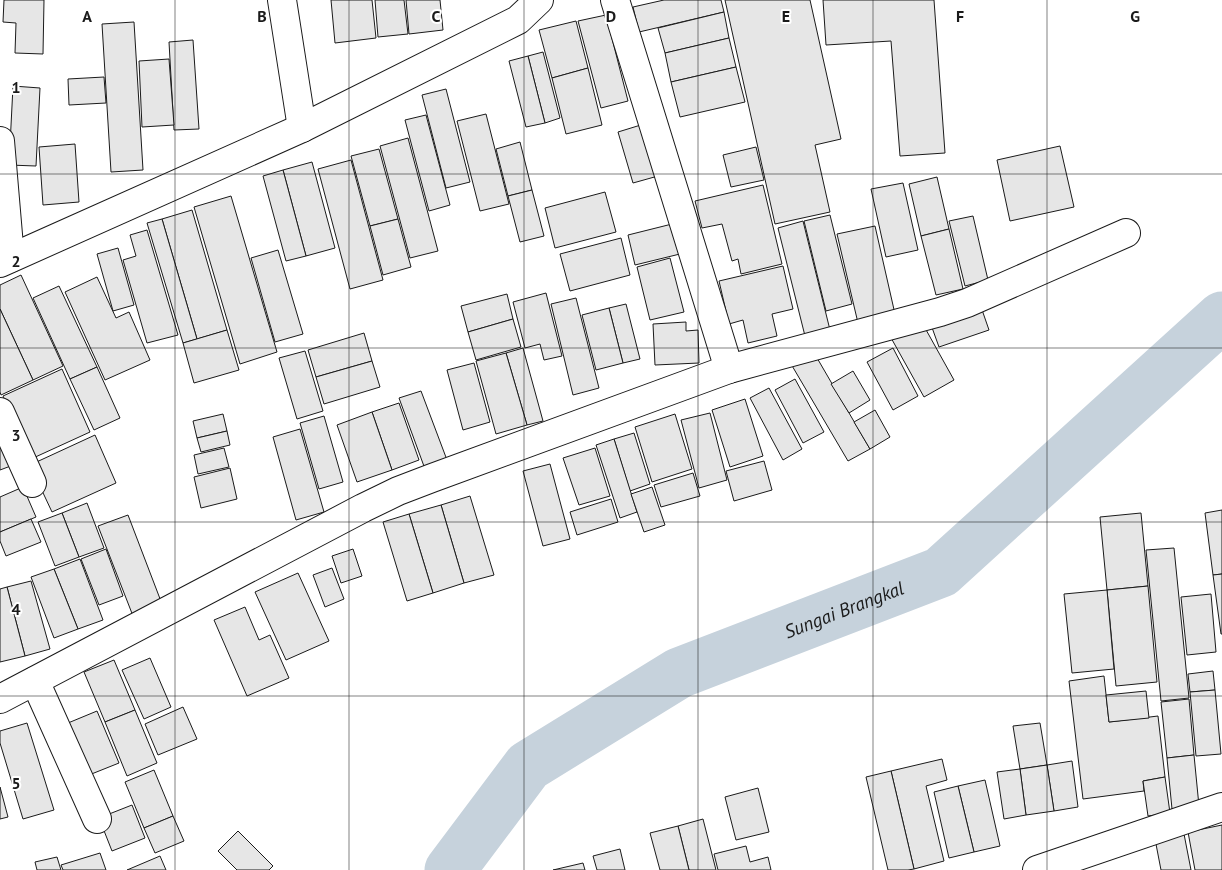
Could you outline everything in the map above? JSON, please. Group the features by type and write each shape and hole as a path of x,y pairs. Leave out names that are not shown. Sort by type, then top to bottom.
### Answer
{"street":[{"path":"282,0 302,128"},
{"path":"0,141 5,260 302,128 518,20 539,0"},
{"path":"614,0 729,369"},
{"path":"0,699 398,491 729,369 967,303 1126,233"},
{"path":"0,412 32,483"},
{"path":"35,681 97,819"},
{"path":"1037,870 1222,807"}],"building":[{"path":"4,0 44,0 43,54 15,53 16,23 3,22"},
{"path":"331,0 372,0 376,38 335,43"},
{"path":"375,0 404,0 408,34 378,37"},
{"path":"406,0 440,0 443,30 409,34"},
{"path":"664,0 721,0 724,12 639,32 633,7"},
{"path":"725,0 810,0 841,139 815,145 830,212 775,224"},
{"path":"823,0 934,0 945,153 900,156 891,41 826,45"},
{"path":"724,12 729,38 665,53 658,28"},
{"path":"606,15 628,101 601,108 578,21"},
{"path":"576,21 588,68 552,78 539,30"},
{"path":"134,22 143,170 111,172 102,24"},
{"path":"729,38 736,67 671,82 665,53"},
{"path":"193,40 199,129 174,130 169,42"},
{"path":"543,52 560,118 545,123 528,56"},
{"path":"528,56 545,123 526,127 509,61"},
{"path":"169,59 174,125 142,127 139,61"},
{"path":"736,67 745,102 680,117 671,82"},
{"path":"588,68 602,125 566,134 552,78"},
{"path":"104,77 106,103 69,105 68,79"},
{"path":"13,86 40,88 36,166 9,165"},
{"path":"446,89 470,182 446,188 422,95"},
{"path":"486,114 509,204 480,211 457,121"},
{"path":"426,115 450,205 429,211 405,120"},
{"path":"644,124 658,176 633,183 618,132"},
{"path":"408,138 438,251 410,258 380,146"},
{"path":"520,142 532,190 508,196 496,149"},
{"path":"75,144 79,202 43,205 39,147"},
{"path":"1060,146 1074,207 1010,221 997,160"},
{"path":"756,147 764,180 731,187 723,155"},
{"path":"379,149 398,219 370,226 351,156"},
{"path":"351,160 383,280 350,289 318,169"},
{"path":"312,162 335,248 306,256 283,170"},
{"path":"283,170 306,256 286,261 263,176"},
{"path":"937,177 949,229 921,236 909,184"},
{"path":"903,183 918,250 886,257 871,189"},
{"path":"763,185 782,264 741,274 738,259 732,261 722,224 702,228 695,201"},
{"path":"532,190 544,236 520,242 508,196"},
{"path":"605,192 616,232 555,248 545,208"},
{"path":"231,196 277,352 240,364 194,207"},
{"path":"192,210 227,330 197,339 162,219"},
{"path":"830,215 852,304 826,311 804,221"},
{"path":"973,216 988,280 965,286 949,221"},
{"path":"162,219 197,339 183,343 147,223"},
{"path":"398,219 411,267 383,275 370,226"},
{"path":"803,221 830,330 805,336 778,228"},
{"path":"676,223 684,253 635,265 628,235"},
{"path":"875,226 895,314 858,323 837,234"},
{"path":"949,229 963,289 936,295 921,236"},
{"path":"147,230 178,335 147,343 123,260 136,256 130,235"},
{"path":"621,238 630,275 570,291 560,254"},
{"path":"118,248 134,305 113,311 97,254"},
{"path":"278,250 303,334 275,342 251,258"},
{"path":"670,258 684,312 650,320 637,267"},
{"path":"783,266 793,309 772,314 777,336 748,343 743,320 729,324 719,281"},
{"path":"21,275 63,366 33,380 0,309 0,285"},
{"path":"97,277 116,318 129,312 150,360 105,380 65,292"},
{"path":"59,286 97,367 70,379 33,298"},
{"path":"546,293 562,356 544,360 540,344 525,348 513,302"},
{"path":"507,294 513,319 468,332 461,306"},
{"path":"576,298 599,388 573,395 551,304"},
{"path":"626,304 640,359 623,363 609,308"},
{"path":"980,304 989,330 939,347 930,322"},
{"path":"609,308 623,363 596,370 582,315"},
{"path":"0,309 33,380 1,395 0,392"},
{"path":"513,319 521,347 476,360 468,332"},
{"path":"920,319 954,380 924,397 890,336"},
{"path":"686,322 686,331 698,330 699,363 655,365 653,324"},
{"path":"227,330 239,370 194,383 183,343"},
{"path":"364,333 372,361 316,377 308,350"},
{"path":"523,348 543,421 527,425 506,353"},
{"path":"893,348 918,396 893,410 867,362"},
{"path":"305,351 323,411 297,419 279,358"},
{"path":"813,351 870,449 848,461 791,364"},
{"path":"506,353 527,425 496,434 476,361"},
{"path":"372,361 380,387 324,404 316,377"},
{"path":"474,363 490,422 463,430 447,370"},
{"path":"97,367 120,418 94,430 70,379"},
{"path":"62,369 90,432 31,459 3,396"},
{"path":"853,371 870,400 849,413 831,384"},
{"path":"795,379 824,432 803,443 775,390"},
{"path":"769,388 802,449 783,460 750,398"},
{"path":"421,391 447,460 425,469 399,398"},
{"path":"745,399 763,456 730,467 712,410"},
{"path":"399,403 419,460 392,470 372,412"},
{"path":"875,410 890,437 870,449 854,422"},
{"path":"372,412 392,470 357,482 337,425"},
{"path":"710,413 727,480 699,488 681,420"},
{"path":"223,414 227,431 197,438 193,421"},
{"path":"675,414 692,469 652,482 635,427"},
{"path":"324,416 343,482 319,489 300,423"},
{"path":"0,421 16,464 0,470"},
{"path":"300,429 324,512 296,520 273,437"},
{"path":"227,431 230,445 201,452 197,438"},
{"path":"634,433 650,484 630,491 614,439"},
{"path":"95,435 116,483 52,512 30,465"},
{"path":"614,439 637,512 620,518 596,445"},
{"path":"224,448 229,467 198,474 194,455"},
{"path":"595,448 610,496 579,505 563,458"},
{"path":"764,461 772,490 734,501 726,471"},
{"path":"550,464 570,539 543,546 523,471"},
{"path":"230,468 237,499 201,508 194,477"},
{"path":"693,473 700,496 661,507 654,485"},
{"path":"23,487 36,517 0,532 0,497"},
{"path":"652,487 665,525 644,532 631,494"},
{"path":"470,496 494,575 464,583 441,505"},
{"path":"611,499 618,522 577,535 570,512"},
{"path":"87,503 104,548 79,557 62,513"},
{"path":"441,505 464,583 433,593 409,514"},
{"path":"1222,510 1222,574 1213,575 1205,513"},
{"path":"62,513 79,557 55,566 38,522"},
{"path":"1141,513 1148,586 1107,590 1100,517"},
{"path":"409,514 433,593 407,601 383,522"},
{"path":"128,515 162,604 133,616 98,526"},
{"path":"31,519 41,542 6,556 0,541 0,532"},
{"path":"1174,548 1189,698 1161,701 1146,550"},
{"path":"106,549 123,596 99,605 81,559"},
{"path":"353,549 362,576 341,583 332,556"},
{"path":"80,559 103,620 78,629 54,569"},
{"path":"332,568 344,599 325,607 313,575"},
{"path":"54,569 78,629 54,638 31,577"},
{"path":"298,573 329,641 286,660 255,592"},
{"path":"1222,574 1222,634 1221,634 1213,575"},
{"path":"31,581 50,649 25,656 7,587"},
{"path":"1148,586 1157,682 1116,686 1107,590"},
{"path":"7,587 25,656 0,662 0,589"},
{"path":"1107,590 1114,669 1072,673 1064,594"},
{"path":"1211,594 1216,652 1187,655 1181,597"},
{"path":"245,607 259,640 270,635 289,678 247,696 214,620"},
{"path":"150,658 171,707 144,719 122,670"},
{"path":"114,660 135,710 105,722 84,672"},
{"path":"1213,671 1215,690 1190,692 1188,674"},
{"path":"1104,676 1109,722 1158,716 1165,777 1143,781 1144,791 1083,799 1069,681"},
{"path":"1215,690 1221,754 1196,756 1190,692"},
{"path":"1146,691 1149,718 1109,722 1106,695"},
{"path":"1189,699 1194,755 1167,758 1161,702"},
{"path":"183,707 197,739 158,755 145,724"},
{"path":"135,710 157,763 127,776 105,722"},
{"path":"97,711 119,763 89,775 68,723"},
{"path":"27,723 54,810 23,819 0,743 0,731"},
{"path":"1040,723 1047,765 1020,769 1013,726"},
{"path":"1194,755 1199,806 1172,809 1167,758"},
{"path":"942,759 947,780 926,786 944,861 914,869 891,771"},
{"path":"1072,761 1078,807 1054,811 1047,765"},
{"path":"1047,765 1054,811 1026,815 1020,769"},
{"path":"1020,769 1026,815 1004,819 997,772"},
{"path":"154,770 173,816 144,828 125,782"},
{"path":"891,771 914,869 888,870 866,777"},
{"path":"1165,777 1170,813 1148,816 1143,781"},
{"path":"985,780 1000,846 974,852 958,786"},
{"path":"958,786 974,852 949,858 934,792"},
{"path":"0,787 8,817 0,819"},
{"path":"758,788 769,832 736,840 725,797"},
{"path":"132,805 145,838 112,851 99,818"},
{"path":"173,816 184,841 155,853 144,828"},
{"path":"703,819 716,870 689,870 678,826"},
{"path":"1222,825 1222,870 1195,870 1188,832"},
{"path":"678,826 689,870 660,870 650,833"},
{"path":"238,831 273,866 269,870 237,870 218,851"},
{"path":"1184,834 1191,870 1161,870 1155,839"},
{"path":"746,846 750,862 768,857 771,870 718,870 714,854"},
{"path":"620,849 625,870 597,870 593,856"},
{"path":"100,853 106,870 63,870 61,865"},
{"path":"160,856 166,870 127,870"},
{"path":"57,857 61,870 37,870 35,862"},
{"path":"583,863 585,870 553,870"}],"waterway":[{"name":"Sungai Brangkal","path":"450,870 528,766 679,673 941,572 1222,317"}]}
